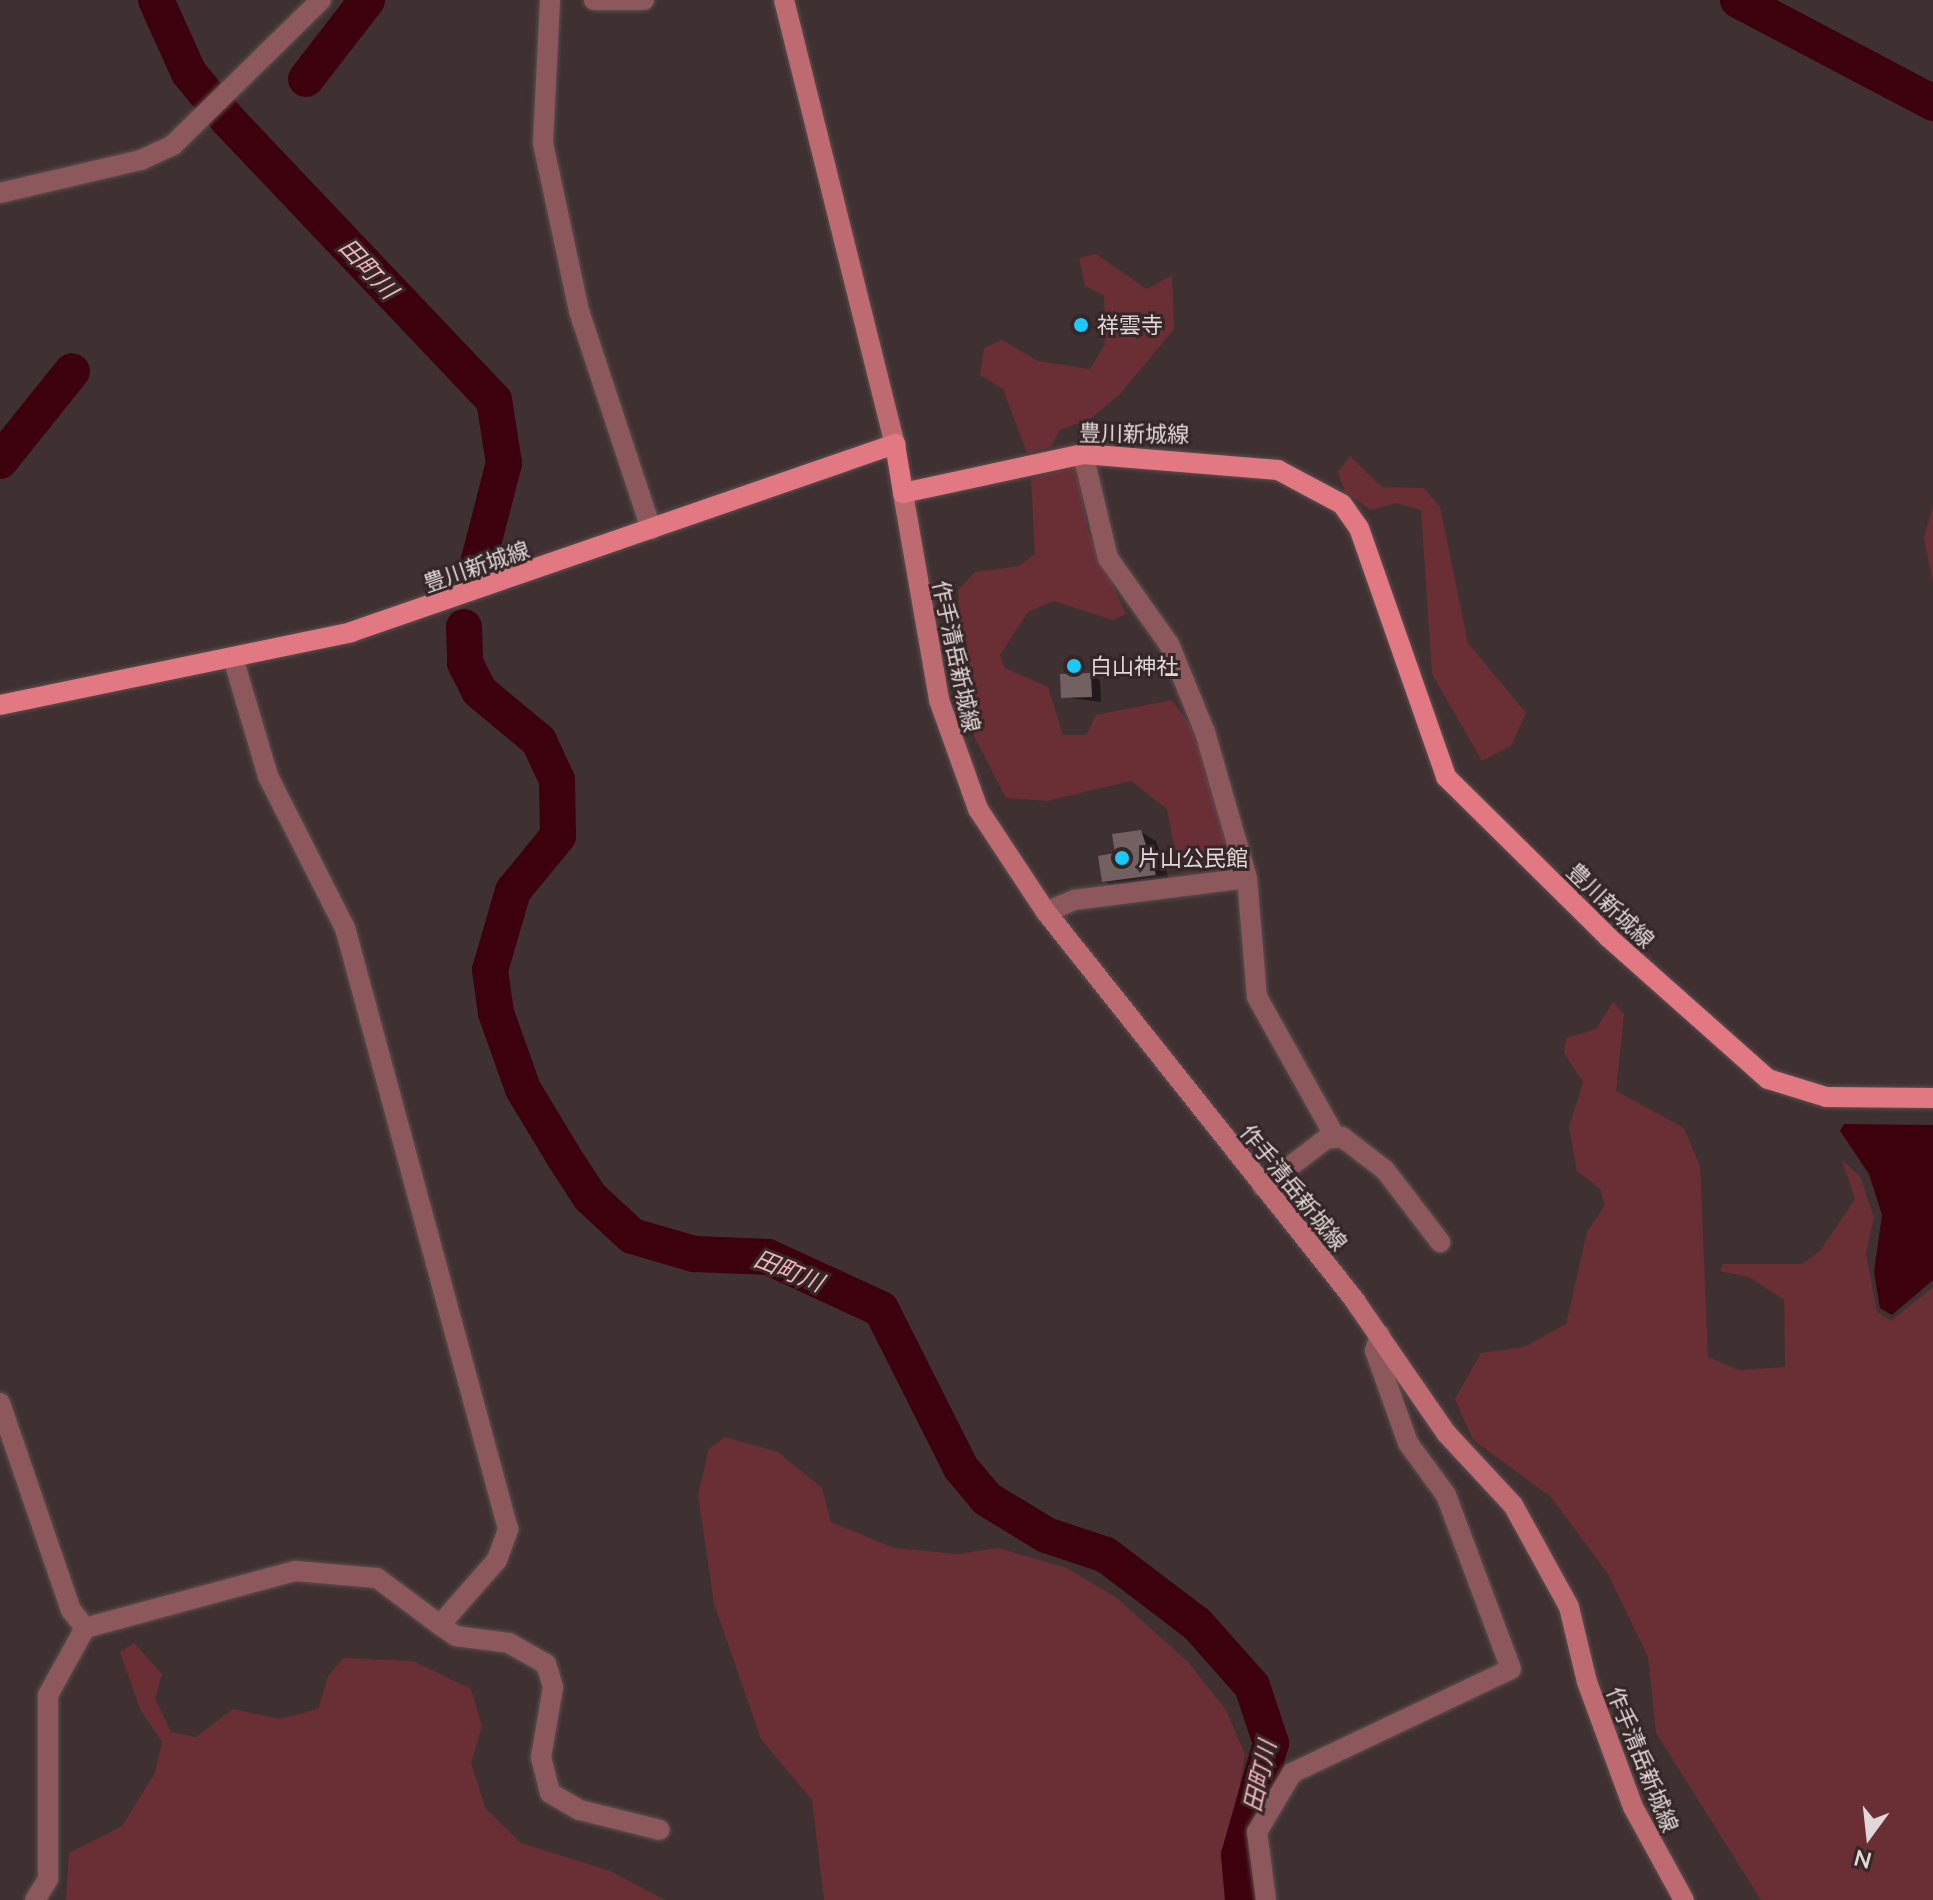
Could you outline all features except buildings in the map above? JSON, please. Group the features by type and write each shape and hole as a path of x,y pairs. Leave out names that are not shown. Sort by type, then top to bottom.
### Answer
{"main road":[{"path":"784,0 895,444 903,493"},
{"name":"豊川新城線","path":"0,705 233,658 430,608 895,444"},
{"name":"豊川新城線","path":"903,493 1083,454 1278,470 1342,504 1373,557 1446,777 1650,976 1768,1079 1826,1097 1933,1098"},
{"name":"作手清岳新城線","path":"903,493 925,639 957,761 978,809 1046,912 1380,1335 1446,1433 1513,1505 1543,1554 1569,1607 1587,1682 1633,1807 1684,1900"}],"street":[{"path":"0,193 141,160 202,118 321,0"},
{"path":"550,0 543,143 579,311 651,529"},
{"path":"594,0 644,0"},
{"path":"1083,454 1108,558 1188,684 1247,878 1251,979 1334,1135 1360,1144 1440,1242"},
{"path":"233,658 268,776 345,928 508,1529 497,1560 440,1625"},
{"path":"1046,912 1074,900 1247,878"},
{"path":"1263,1187 1334,1135"},
{"path":"1266,1900 1257,1832 1292,1773 1511,1669 1446,1495 1408,1443 1375,1351 1380,1335"},
{"path":"0,1403 71,1610 85,1628"},
{"path":"35,1900 48,1879 48,1695 85,1628 295,1571 377,1578 456,1636 509,1643 546,1664 553,1687 541,1757 550,1793 580,1810 660,1830"}],"shaded area":[{"path":"1096,254 1147,289 1172,275 1174,329 1120,394 1090,419 1060,430 1051,447 1027,453 1003,389 980,375 984,348 1002,340 1038,361 1090,369 1105,344 1104,296 1085,286 1079,258"},
{"path":"1350,456 1382,487 1424,488 1440,507 1468,643 1526,713 1511,746 1482,761 1432,674 1421,510 1396,503 1371,510 1345,492 1338,472"},
{"path":"1077,467 1088,531 1126,614 1113,620 1053,601 1028,612 1000,655 1005,668 1048,687 1063,735 1086,735 1096,715 1172,700 1196,733 1229,841 1227,864 1178,865 1167,809 1131,781 1047,801 1006,798 963,715 958,590 975,572 1019,566 1035,554 1031,478"},
{"path":"1933,505 1933,583 1924,538"},
{"path":"1613,1002 1624,1014 1616,1091 1684,1128 1700,1166 1708,1357 1739,1370 1785,1367 1784,1300 1749,1277 1720,1271 1723,1264 1802,1264 1820,1251 1855,1199 1842,1160 1860,1176 1874,1217 1866,1254 1877,1311 1891,1321 1933,1287 1933,1900 1761,1900 1656,1733 1648,1657 1608,1574 1551,1497 1473,1440 1455,1399 1481,1353 1524,1347 1566,1324 1587,1232 1605,1205 1600,1189 1577,1171 1569,1128 1583,1082 1564,1053 1566,1038 1596,1029"},
{"path":"1844,1124 1933,1125 1933,1280 1892,1315 1880,1308 1874,1272 1882,1215 1869,1174 1840,1131"},
{"path":"725,1437 778,1452 822,1488 831,1522 894,1548 958,1554 998,1548 1067,1568 1117,1598 1189,1663 1226,1710 1245,1754 1225,1870 1229,1900 824,1900 812,1800 761,1739 714,1604 698,1495 709,1449"},
{"path":"134,1643 162,1674 155,1699 171,1732 196,1737 233,1709 280,1719 318,1709 328,1676 344,1658 413,1661 471,1689 482,1726 471,1763 486,1809 521,1843 610,1871 665,1900 66,1900 69,1853 122,1826 155,1773 162,1742 140,1709 120,1652"}],"waterway":[{"name":"田町川","path":"156,0 189,73 228,120 494,400 504,463 479,560"},
{"path":"306,79 367,0"},
{"path":"1738,0 1933,103"},
{"path":"0,461 72,371"},
{"name":"田町川","path":"464,627 465,663 479,691 539,741 557,780 558,836 513,891 490,970 496,1013 523,1089 564,1157 590,1197 632,1236 694,1254 768,1257 881,1309 961,1468 987,1499 1046,1535 1106,1555 1197,1624 1252,1686 1271,1743 1239,1855 1243,1900"}],"place":[{"name":"祥雲寺","path":"1081,325"},
{"name":"白山神社","path":"1074,666"},
{"name":"片山公民館","path":"1122,858"}]}
